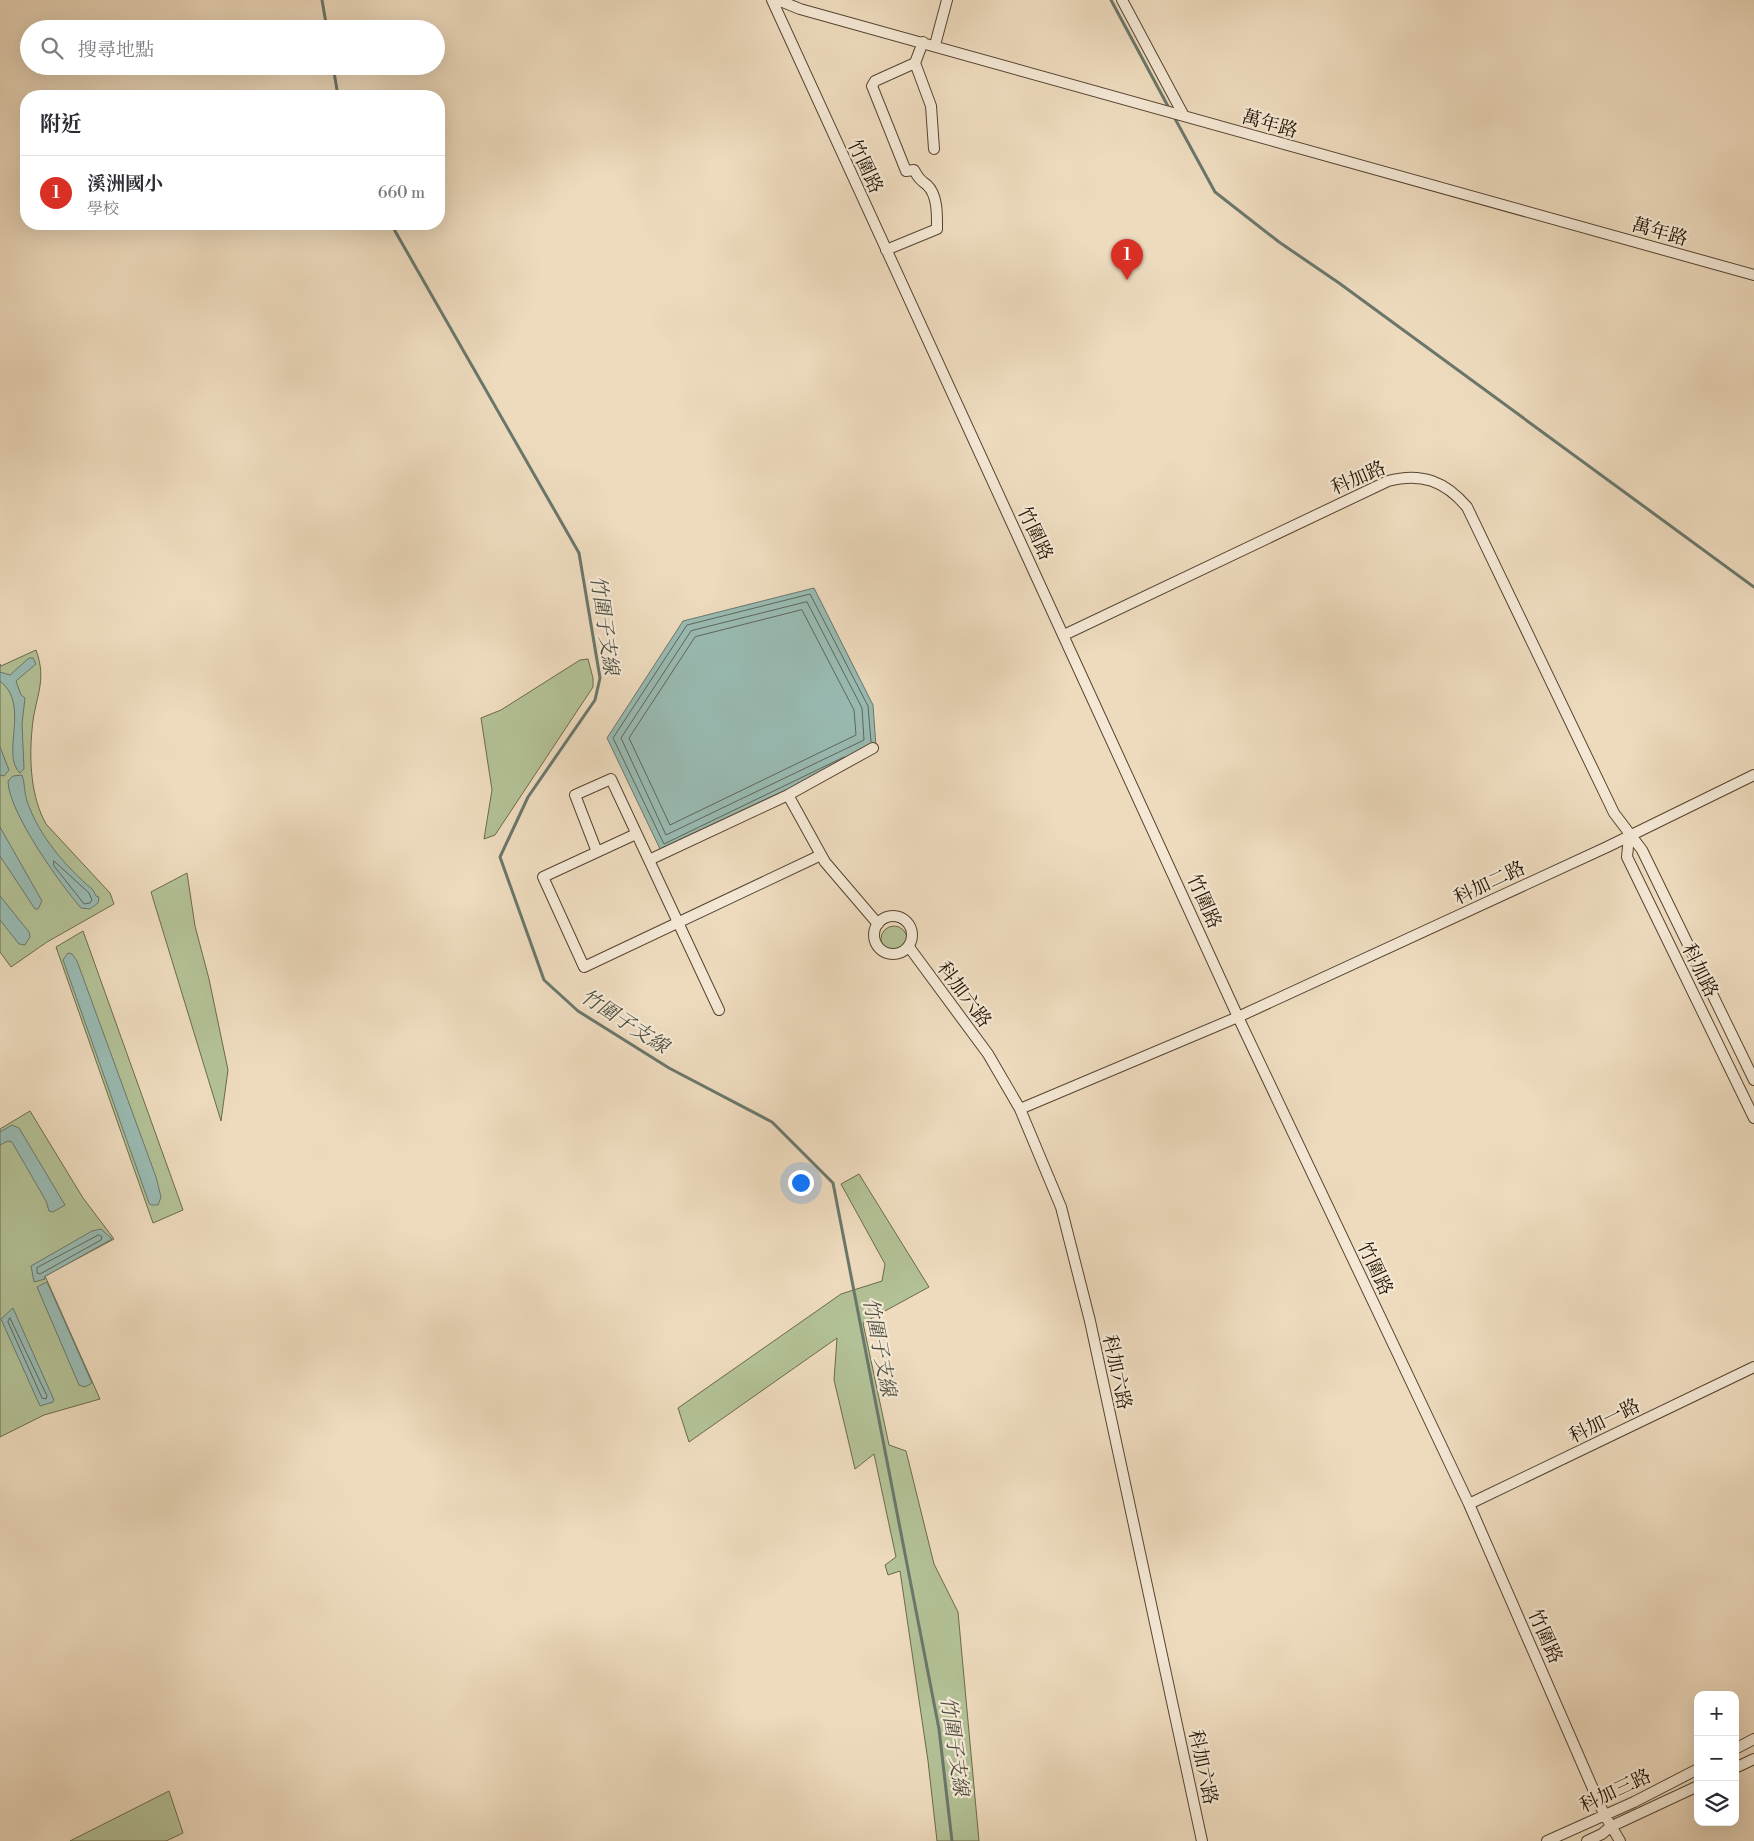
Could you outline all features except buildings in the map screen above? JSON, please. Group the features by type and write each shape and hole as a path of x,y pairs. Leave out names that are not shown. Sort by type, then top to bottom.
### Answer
{"street":[{"name":"竹圍路","path":"772,0 1238,1018 1469,1504 1607,1819 1620,1841"},
{"name":"萬年路","path":"778,0 800,9 935,44 1180,115 1754,275"},
{"path":"935,44 947,0"},
{"path":"1122,0 1180,115"},
{"path":"923,42 915,63 931,106 934,149"},
{"path":"886,250 937,229 937,212 928,186 920,182 914,170 906,171 872,86 875,81 915,63"},
{"name":"科加路","path":"1064,635 1378,485 1408,476 1428,479 1453,492 1467,506 1614,814 1629,836 1642,850 1754,1080"},
{"path":"649,860 788,795 873,748"},
{"name":"科加二路","path":"1020,1108 1238,1018 1629,836 1754,775"},
{"path":"597,852 575,795 611,779 719,1010"},
{"path":"788,795 821,856 878,924"},
{"path":"636,834 543,877 584,967 821,856"},
{"name":"科加路","path":"1629,836 1627,857 1754,1118"},
{"path":"895,916 907,922 912,934 909,947 899,954 893,955 882,951 874,935 878,924 889,917 895,916"},
{"name":"科加六路","path":"909,947 988,1054 1020,1108 1042,1157 1061,1207 1077,1264 1202,1841"},
{"name":"科加一路","path":"1469,1504 1754,1367"},
{"path":"1739,1747 1754,1739"},
{"path":"1739,1766 1754,1759"},
{"name":"科加三路","path":"1587,1841 1602,1834 1607,1819 1634,1802 1694,1771"},
{"name":"科加三路","path":"1547,1841 1694,1787"}],"green space":[{"path":"36,650 41,681 33,719 31,766 37,802 46,824 110,893 114,904 47,942 11,967 0,952 0,664 1,666"},
{"path":"588,659 593,678 593,687 495,835 484,839 492,790 481,718 501,710 580,660"},
{"path":"187,873 195,926 209,979 228,1070 221,1121 151,892"},
{"path":"894,926 903,930 907,939 903,948 894,952 885,948 881,939 885,930"},
{"path":"83,931 183,1210 153,1223 56,947"},
{"path":"30,1111 83,1198 114,1239 45,1276 100,1399 44,1415 0,1437 0,1129"},
{"path":"859,1174 929,1287 863,1323 889,1445 906,1451 934,1564 958,1612 979,1841 937,1841 928,1761 900,1571 888,1575 885,1565 896,1557 874,1454 855,1469 834,1380 837,1338 689,1442 678,1408 841,1294 882,1281 885,1264 841,1184"},
{"path":"169,1791 183,1833 166,1841 70,1841"}],"water":[{"path":"814,588 873,705 876,747 661,851 607,738 683,621"},
{"path":"29,658 33,658 36,664 16,681 21,695 25,698 22,724 24,769 20,773 15,765 13,754 15,716 13,703 9,691 0,681 0,672 10,675"},
{"path":"0,747 9,770 4,776 0,775"},
{"path":"22,775 25,795 38,826 63,861 99,897 98,903 90,909 81,908 61,882 37,847 16,810 10,794 8,781 13,776"},
{"path":"0,827 42,901 38,909 35,909 0,856"},
{"path":"0,896 29,932 30,937 25,945 19,944 0,920"},
{"path":"68,953 72,954 77,961 156,1177 161,1197 158,1205 151,1205 149,1203 63,960"},
{"path":"12,1125 19,1128 65,1205 53,1212 49,1211 46,1201 12,1142 8,1141 0,1145 0,1132"},
{"path":"101,1229 112,1239 44,1277 45,1279 34,1282 31,1266 92,1231"},
{"path":"47,1282 92,1383 85,1387 79,1385 37,1287"},
{"path":"13,1308 54,1400 53,1402 40,1406 1,1319"}],"waterway":[{"name":"竹圍子支線","path":"322,0 325,20"},
{"path":"1111,0 1170,110"},
{"name":"竹圍子支線","path":"334,75 337,90"},
{"path":"1173,115 1215,192 1279,242 1339,283 1754,587"},
{"name":"竹圍子支線","path":"394,230 579,553 600,678 595,700 528,797 500,857 544,980 578,1011 669,1068 772,1122 833,1183 939,1729 952,1841"}],"place":[{"name":"溪洲國小","path":"1127,280"}]}
